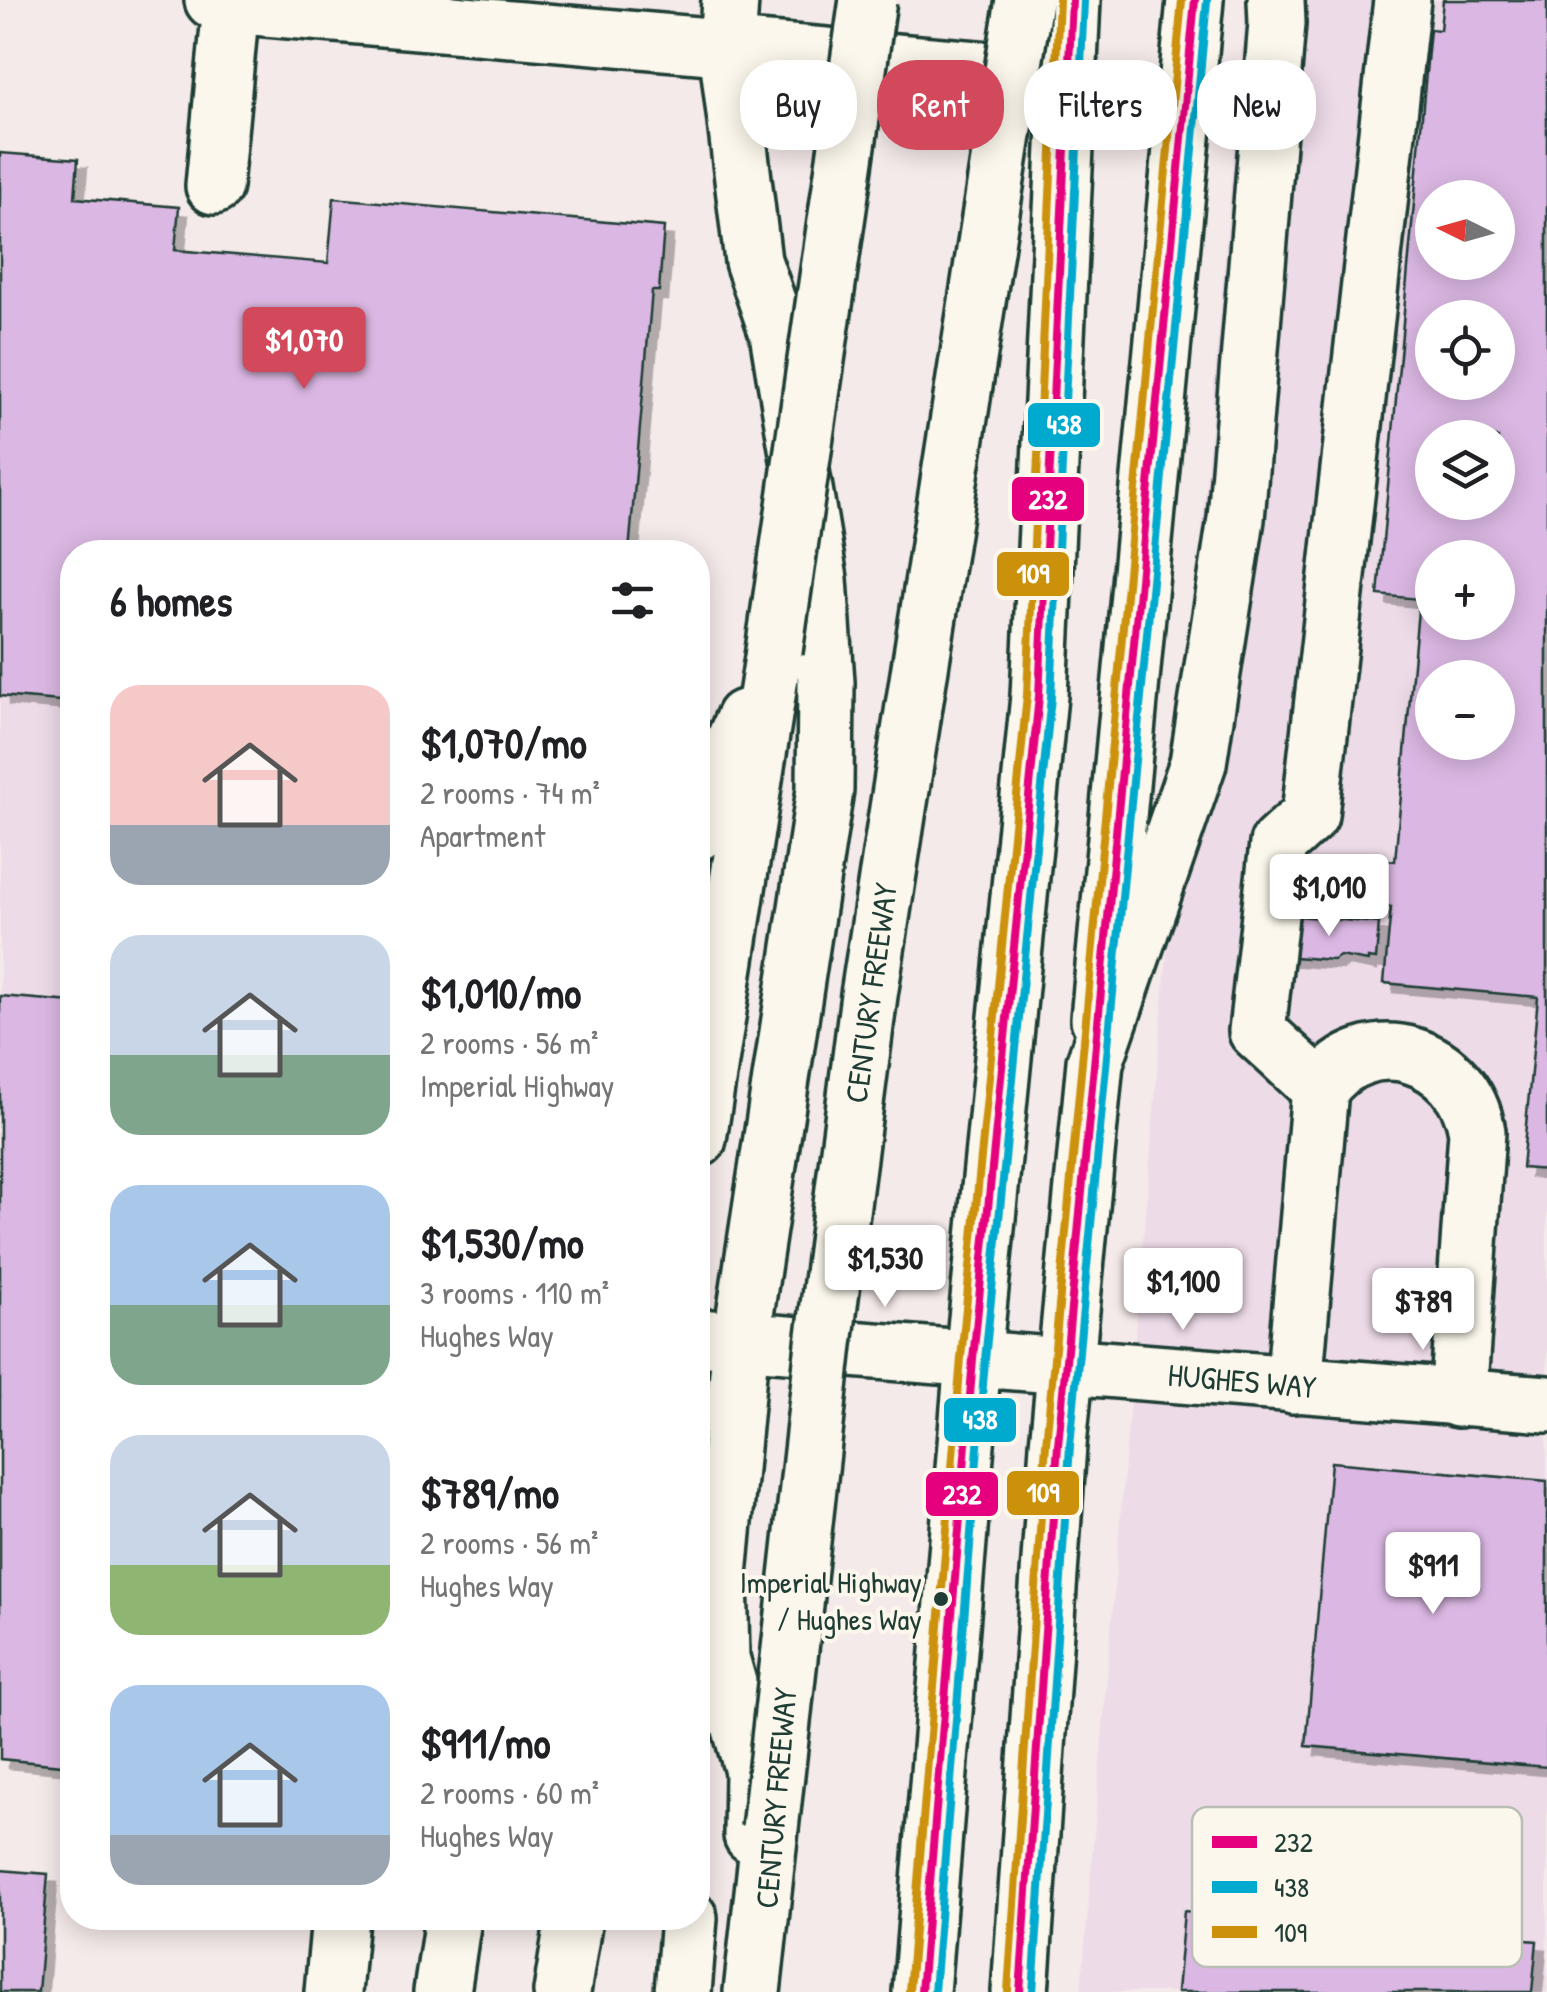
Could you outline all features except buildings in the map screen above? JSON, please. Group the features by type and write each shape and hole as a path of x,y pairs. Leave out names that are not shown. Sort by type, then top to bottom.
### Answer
{"main road":[{"path":"710,1063 868,0"},
{"name":"CENTURY FREEWAY","path":"762,1992 770,1829 824,1344 869,995 1024,0"},
{"path":"1069,60 1072,0"},
{"path":"1020,1992 1034,1755 1066,1366 1195,0"},
{"path":"1095,1062 1198,763 1236,518 1276,0"},
{"path":"1320,1089 1258,1031 1278,844 1310,815 1402,0"},
{"path":"214,186 222,3 728,24 1024,70"},
{"path":"728,24 753,260 778,332 819,579 826,682 825,790 719,1339 721,1658 753,1771 752,1845 734,1992"},
{"path":"921,1992 973,1359 1039,696 1065,150"},
{"path":"710,798 774,651"},
{"path":"1294,1385 1320,1089 1339,1068 1358,1058 1390,1052 1410,1054 1446,1072 1468,1100 1478,1132 1458,1398"},
{"path":"719,1339 750,1658 798,1766 774,1992"},
{"name":"HUGHES WAY","path":"719,1339 1547,1404"},
{"path":"752,1992 770,1829"},
{"path":"334,1992 339,1930"},
{"path":"442,1992 451,1930"},
{"path":"562,1992 572,1930"},
{"path":"579,1992 585,1930"},
{"path":"684,1992 688,1930"}],"shaded area":[{"path":"1246,0 1547,0 1547,1992 1081,1992 1234,150 1316,150 1316,60 1241,60"},
{"path":"0,685 60,690 60,1036 0,1031"}],"transit line":[{"name":"109","path":"909,1991 961,1358 1027,695 1059,0"},
{"name":"232","path":"921,1992 973,1359 1039,696 1072,0"},
{"name":"109","path":"1008,1991 1046,1444 1182,0"},
{"name":"232","path":"1020,1992 1058,1445 1195,0"},
{"name":"438","path":"934,1992 985,1360 1051,697 1084,1"},
{"name":"438","path":"1033,1992 1070,1446 1207,1"}],"place":[{"name":"Imperial Highway / Hughes Way","path":"941,1599"}]}
